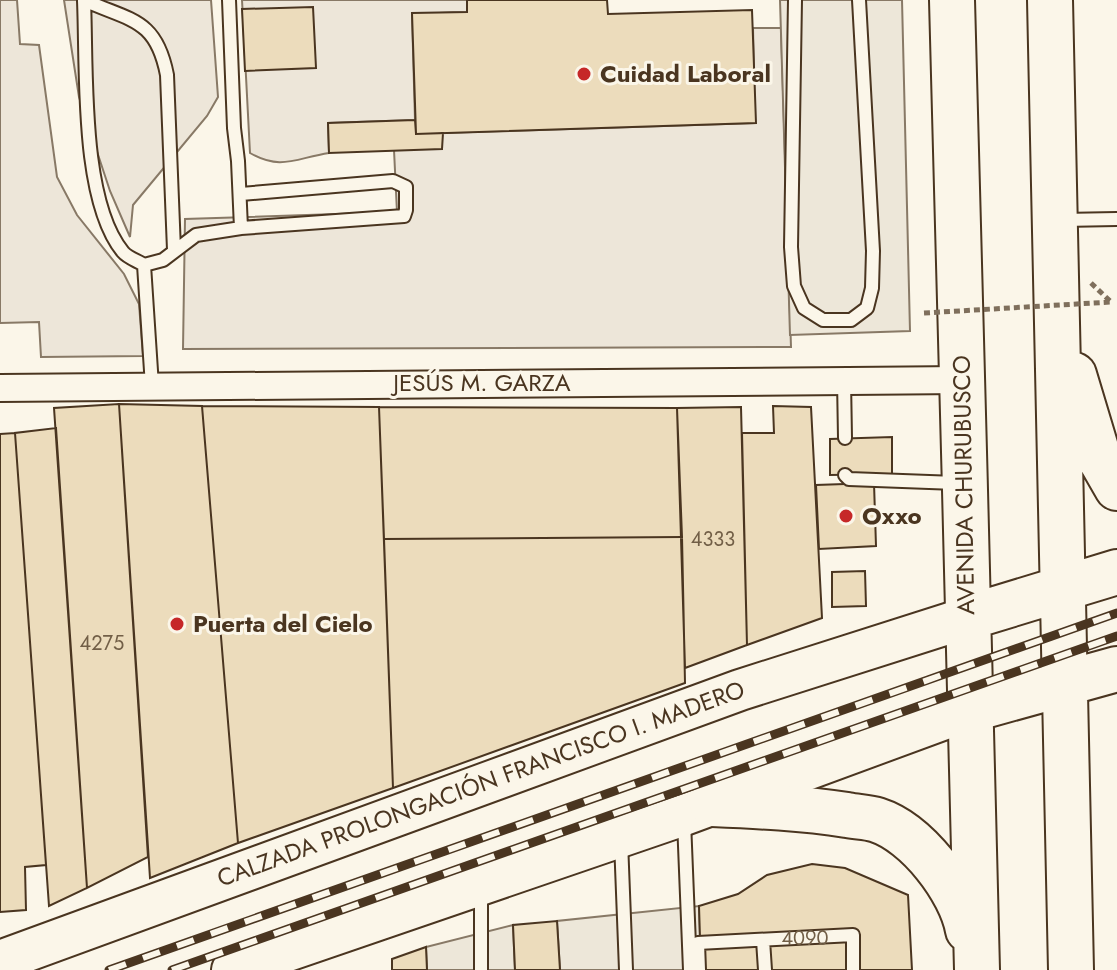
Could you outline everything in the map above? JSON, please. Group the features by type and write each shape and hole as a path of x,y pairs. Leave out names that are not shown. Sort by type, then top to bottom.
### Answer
{"highway":[{"name":"AVENIDA CHURUBUSCO","path":"952,0 976,970"},
{"path":"1050,0 1071,970"},
{"path":"1058,321 1098,455 1117,488"},
{"path":"966,618 1117,572"},
{"path":"969,710 1117,669"},
{"path":"698,809 783,807 878,821 901,833 927,856 951,886 967,920 976,970"}],"main road":[{"name":"CALZADA PROLONGACIÓN FRANCISCO I. MADERO","path":"0,961 740,690 966,618"},
{"path":"232,970 698,809 969,710"}],"street":[{"name":"JESÚS M. GARZA","path":"0,388 963,380"}],"lane":[{"path":"174,250 167,75 163,53 150,31 84,0 92,163 99,206 124,254 144,265 163,260 196,235 241,228 404,216 406,210 406,187 393,181 241,194"},
{"path":"229,0 241,228"},
{"path":"795,0 791,247 794,286 804,308 823,320 851,320 867,308 873,276 859,0"},
{"path":"1055,220 1117,219"},
{"path":"144,265 152,386"},
{"path":"844,380 845,438"},
{"path":"845,475 849,479 966,484"},
{"path":"690,970 698,809"},
{"path":"621,835 626,970"},
{"path":"481,883 481,970"},
{"path":"699,970 698,943 853,935 853,970"},
{"path":"763,940 765,970"}],"path":[{"path":"924,313 1111,302"}],"shaded area":[{"path":"0,0 17,0 20,44 39,45 57,177 77,215 124,274 139,304 143,356 41,357 39,322 0,323"},
{"path":"64,0 211,0 218,97 207,116 133,205 130,237 110,191 79,97"},
{"path":"242,0 467,0 467,12 412,14 415,120 328,123 329,153 280,162 250,153"},
{"path":"780,0 902,0 910,331 790,335"},
{"path":"753,28 781,28 791,347 183,349 185,219 397,212 394,150 443,133 755,123"},
{"path":"699,906 701,970 560,970 557,921"},
{"path":"513,925 515,970 427,970 426,947"}],"building":[{"name":"Cuidad Laboral","path":"467,0 607,0 608,14 752,10 756,123 416,134 412,13 467,12"},
{"path":"313,7 316,68 245,71 242,9"},
{"path":"415,120 416,134 443,133 442,149 329,153 328,123"},
{"name":"Puerta del Cielo","path":"119,404 202,406 238,843 150,878"},
{"path":"119,404 148,857 87,888 54,408"},
{"path":"202,406 379,407 393,788 238,843"},
{"path":"773,406 811,407 822,618 747,645 742,433 774,433"},
{"path":"379,407 677,408 682,537 384,539"},
{"path":"741,407 747,645 685,668 677,408"},
{"path":"56,428 87,888 49,906 15,433"},
{"path":"15,433 46,865 25,867 26,910 0,912 0,434"},
{"name":"Oxxo","path":"892,437 892,474 830,475 830,439"},
{"name":"Oxxo","path":"874,483 876,546 819,549 816,485"},
{"path":"682,537 685,683 393,788 384,539"},
{"name":"Oxxo","path":"865,571 866,606 832,607 832,572"},
{"path":"812,864 845,868 908,895 912,970 701,970 699,906 738,894 767,875"},
{"path":"557,921 560,970 515,970 513,925"},
{"path":"426,947 427,970 392,970 392,959"}],"railway":[{"path":"109,970 1117,613"},
{"path":"172,970 1117,636"}],"place":[{"name":"Cuidad Laboral","path":"584,74"},
{"name":"Oxxo","path":"846,516"},
{"name":"Puerta del Cielo","path":"177,624"}]}
